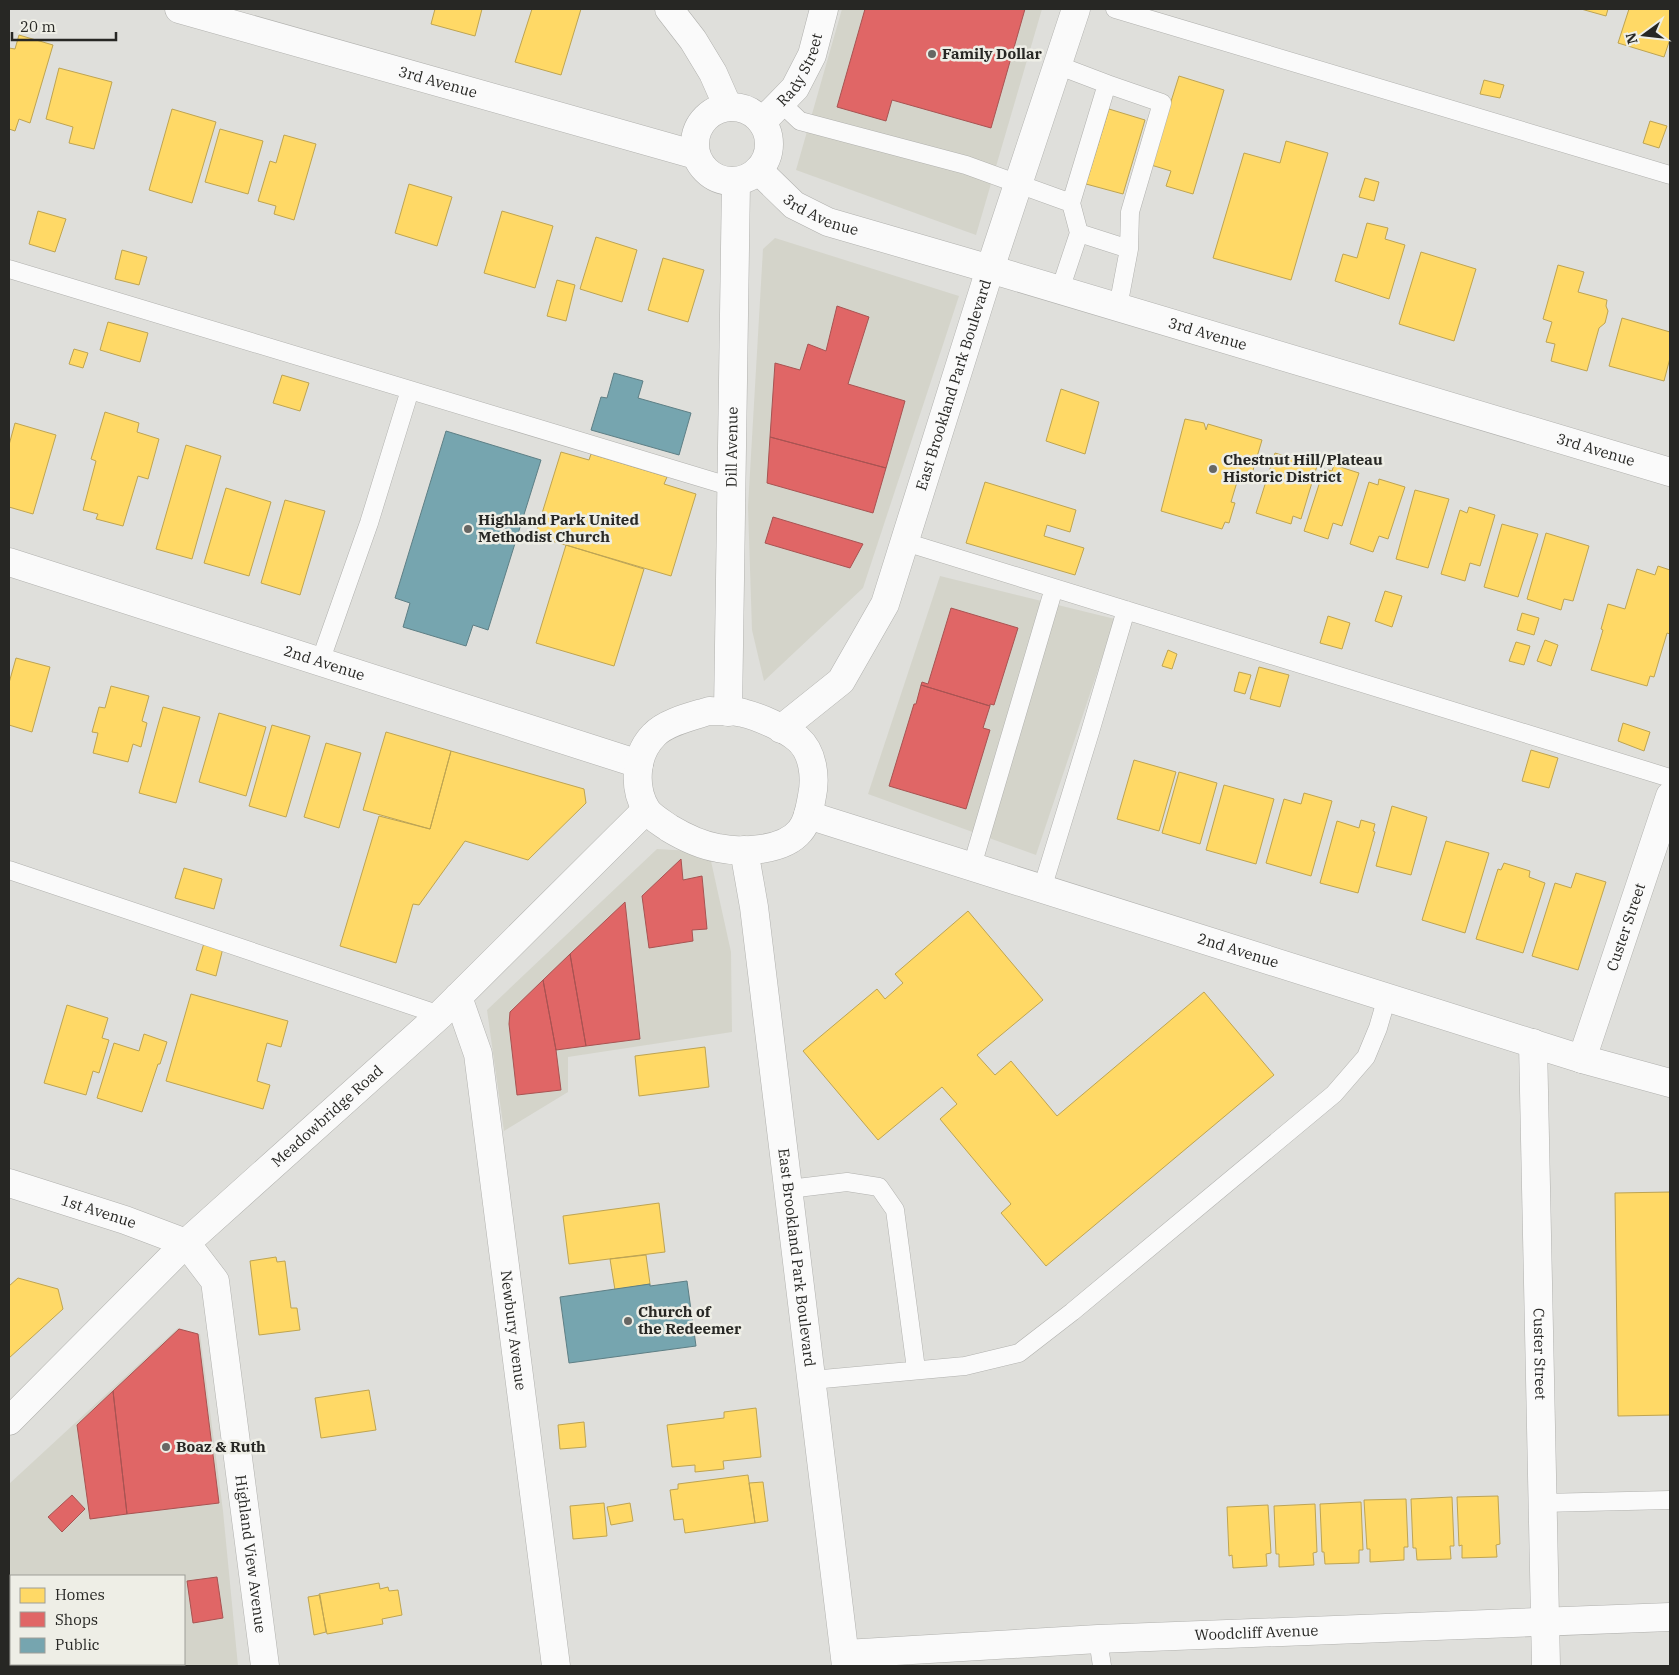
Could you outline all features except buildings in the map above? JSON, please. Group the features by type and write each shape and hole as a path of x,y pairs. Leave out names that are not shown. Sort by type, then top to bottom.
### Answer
{"street":[{"name":"3rd Avenue","path":"179,9 696,155"},
{"path":"669,9 694,40 713,72 728,107"},
{"name":"Rady Street","path":"762,122 795,88 812,55 824,9"},
{"name":"East Brookland Park Boulevard","path":"781,729 841,681 885,604 990,269 1076,9"},
{"path":"728,107 740,108 762,122 767,134 769,147 766,160 747,176 723,181 711,175 702,166 696,155 694,142 698,129 705,118 716,111 728,107"},
{"name":"3rd Avenue","path":"747,176 794,205 828,222 1670,472"},
{"name":"Dill Avenue","path":"728,712 732,487 747,176"},
{"name":"2nd Avenue","path":"9,562 639,764"},
{"path":"709,711 742,713 771,723 781,729 798,740 811,759 815,784 808,815 801,830 790,840 771,848 718,849 686,838 662,824 646,810 637,784 639,758 654,735 680,719 709,711"},
{"name":"Custer Street","path":"1582,1059 1670,796"},
{"name":"Meadowbridge Road","path":"9,1421 186,1243 449,1006 646,810"},
{"name":"2nd Avenue","path":"808,815 1582,1059 1670,1083"},
{"name":"East Brookland Park Boulevard","path":"744,850 754,907 845,1660"},
{"name":"Newbury Avenue","path":"449,1006 478,1054 556,1666"},
{"name":"Custer Street","path":"1533,1043 1546,1666"},
{"name":"1st Avenue","path":"9,1183 125,1220 186,1243"},
{"name":"Highland View Avenue","path":"186,1243 215,1281 265,1666"},
{"name":"Woodcliff Avenue","path":"845,1660 1098,1639 1670,1617"}],"lane":[{"path":"1115,9 1670,175"},
{"path":"1057,66 1162,102 1130,212 1130,249 1118,307"},
{"path":"1060,290 1079,233 1071,202 1107,84"},
{"path":"781,103 800,122 966,165 1071,202"},
{"path":"1079,233 1130,249"},
{"path":"9,269 732,487"},
{"path":"320,662 369,523 410,390"},
{"path":"904,542 1670,778"},
{"path":"972,866 1054,588"},
{"path":"1042,889 1126,610"},
{"path":"9,870 449,1006"},
{"path":"812,1380 964,1366 1019,1353 1072,1312 1334,1094 1366,1057 1378,1028 1387,997"},
{"path":"789,1189 847,1182 879,1187 895,1210 916,1369"},
{"path":"1542,1503 1670,1500"},
{"path":"1098,1639 1102,1666"}],"shaded area":[{"path":"842,9 1042,9 976,235 796,170"},
{"path":"775,238 959,296 863,588 764,681 752,630 748,507 763,249"},
{"path":"940,576 1115,619 1036,855 868,794"},
{"path":"657,849 709,852 731,952 732,1032 568,1057 568,1092 504,1131 487,1010"},
{"path":"178,1328 200,1334 223,1511 238,1666 10,1666 9,1484"}],"place":[{"name":"Family Dollar","path":"932,54"},
{"name":"Chestnut Hill/Plateau Historic District","path":"1213,469"},
{"name":"Highland Park United Methodist Church","path":"468,529"},
{"name":"Church of the Redeemer","path":"628,1321"},
{"name":"Boaz & Ruth","path":"166,1447"}]}
